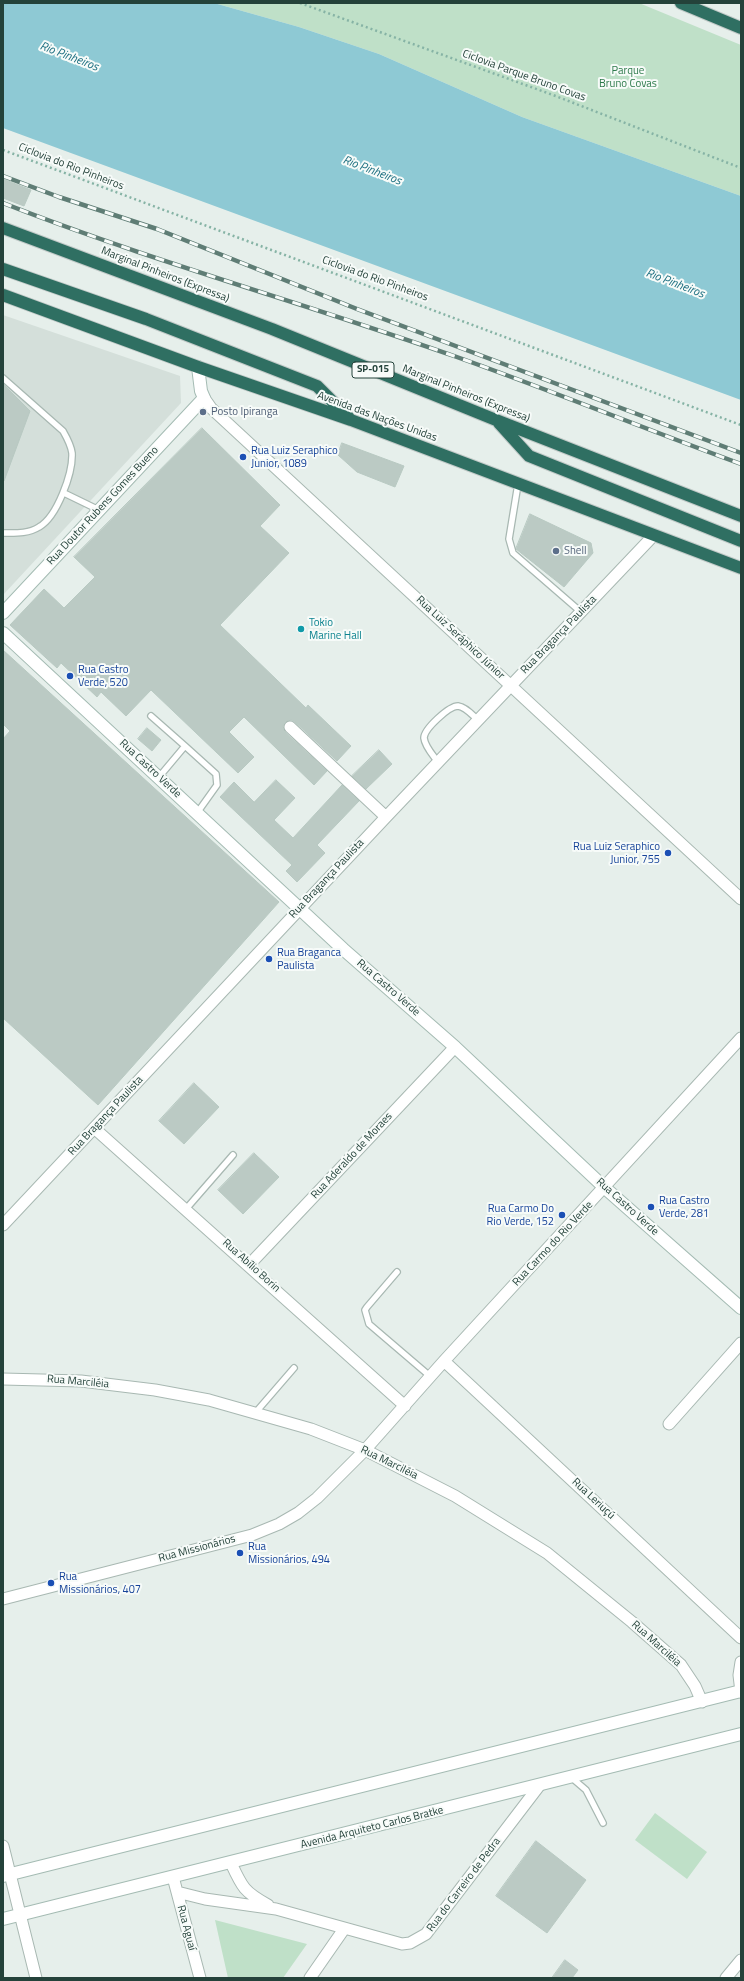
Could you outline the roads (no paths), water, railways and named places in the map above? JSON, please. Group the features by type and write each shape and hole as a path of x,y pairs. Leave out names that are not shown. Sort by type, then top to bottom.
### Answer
{"highway":[{"path":"682,3 741,21"},
{"path":"682,3 741,28"},
{"name":"Marginal Pinheiros (Expressa)","path":"3,228 272,329 496,420 741,516"},
{"path":"3,269 146,319 317,386 351,420"},
{"name":"Avenida das Nações Unidas","path":"3,295 198,367 351,420 741,568"},
{"path":"496,420 529,456 741,541"}],"main road":[{"name":"Rua Luiz Seráphico Júnior","path":"198,367 201,391 204,398"},
{"name":"Rua Doutor Rubens Gomes Bueno","path":"3,613 204,398"},
{"name":"Rua Castro Verde","path":"3,632 300,909 455,1047 605,1188 741,1308"},
{"path":"7,1875 741,1692"},
{"name":"Avenida Arquiteto Carlos Bratke","path":"3,1919 572,1778 741,1734"}],"street":[{"name":"Rua Luiz Seráphico Júnior","path":"204,398 211,408 741,899"},
{"name":"Rua Bragança Paulista","path":"3,1225 386,817 654,535"},
{"path":"290,727 386,817"},
{"name":"Rua Carmo do Rio Verde","path":"365,1450 444,1361 605,1188 741,1038"},
{"name":"Rua Aderaldo de Moraes","path":"249,1264 455,1047"},
{"name":"Rua Abílio Borin","path":"94,1128 249,1264 405,1406"},
{"path":"669,1424 741,1343"},
{"name":"Rua Leriuçú","path":"444,1361 741,1638"},
{"name":"Rua Marciléia","path":"3,1379 81,1381 155,1390 209,1400 256,1412 311,1429 365,1450 455,1496 547,1553 632,1622 681,1665 695,1686 702,1702"},
{"name":"Rua Missionários","path":"3,1600 252,1535 279,1524 298,1513 317,1498 365,1450"},
{"path":"741,1662 739,1674 741,1692"},
{"name":"Rua do Carreiro de Pedra","path":"176,1892 205,1899 276,1909 344,1929 402,1944 410,1944 422,1937 539,1786"},
{"path":"3,1846 7,1875 20,1915 36,1978"},
{"name":"Rua do Carreiro de Pedra","path":"230,1863 240,1883 250,1896 276,1909"},
{"name":"Rua Aguaí","path":"173,1877 200,1978"},
{"path":"310,1978 344,1929"},
{"path":"726,1978 741,1960"}],"lane":[{"path":"3,378 63,431 69,440 72,458 64,493 40,527 27,532 3,533"},
{"path":"518,483 509,539 513,553 581,612"},
{"path":"64,493 100,510"},
{"path":"438,762 426,746 424,738 426,731 449,709 456,706 463,707 478,720"},
{"path":"150,716 216,774 218,780 217,785 197,814"},
{"path":"159,777 185,746"},
{"path":"186,1210 233,1156"},
{"path":"397,1272 365,1310 366,1320 431,1377"},
{"path":"256,1412 294,1368"},
{"path":"572,1778 586,1790 603,1823"}],"water":[{"name":"Rio Pinheiros","path":"3,3 214,3 299,27 379,54 522,117 741,196 741,400 3,128"}],"railway":[{"path":"3,176 59,197 157,229 357,309 741,453"},
{"path":"3,203 171,263 454,356 741,464"}],"place":[{"name":"Posto Ipiranga","path":"203,412"},
{"name":"Rua Luiz Seraphico Junior, 1089","path":"243,457"},
{"name":"Shell","path":"556,551"},
{"name":"Tokio Marine Hall","path":"301,629"},
{"name":"Rua Castro Verde, 520","path":"70,676"},
{"name":"Rua Luiz Seraphico Junior, 755","path":"668,853"},
{"name":"Rua Braganca Paulista","path":"269,959"},
{"name":"Rua Castro Verde, 281","path":"651,1207"},
{"name":"Rua Carmo Do Rio Verde, 152","path":"562,1215"},
{"name":"Rua Missionários, 494","path":"240,1553"},
{"name":"Rua Missionários, 407","path":"51,1583"}],"park label":[{"name":"Parque Bruno Covas","path":"628,77"}]}
